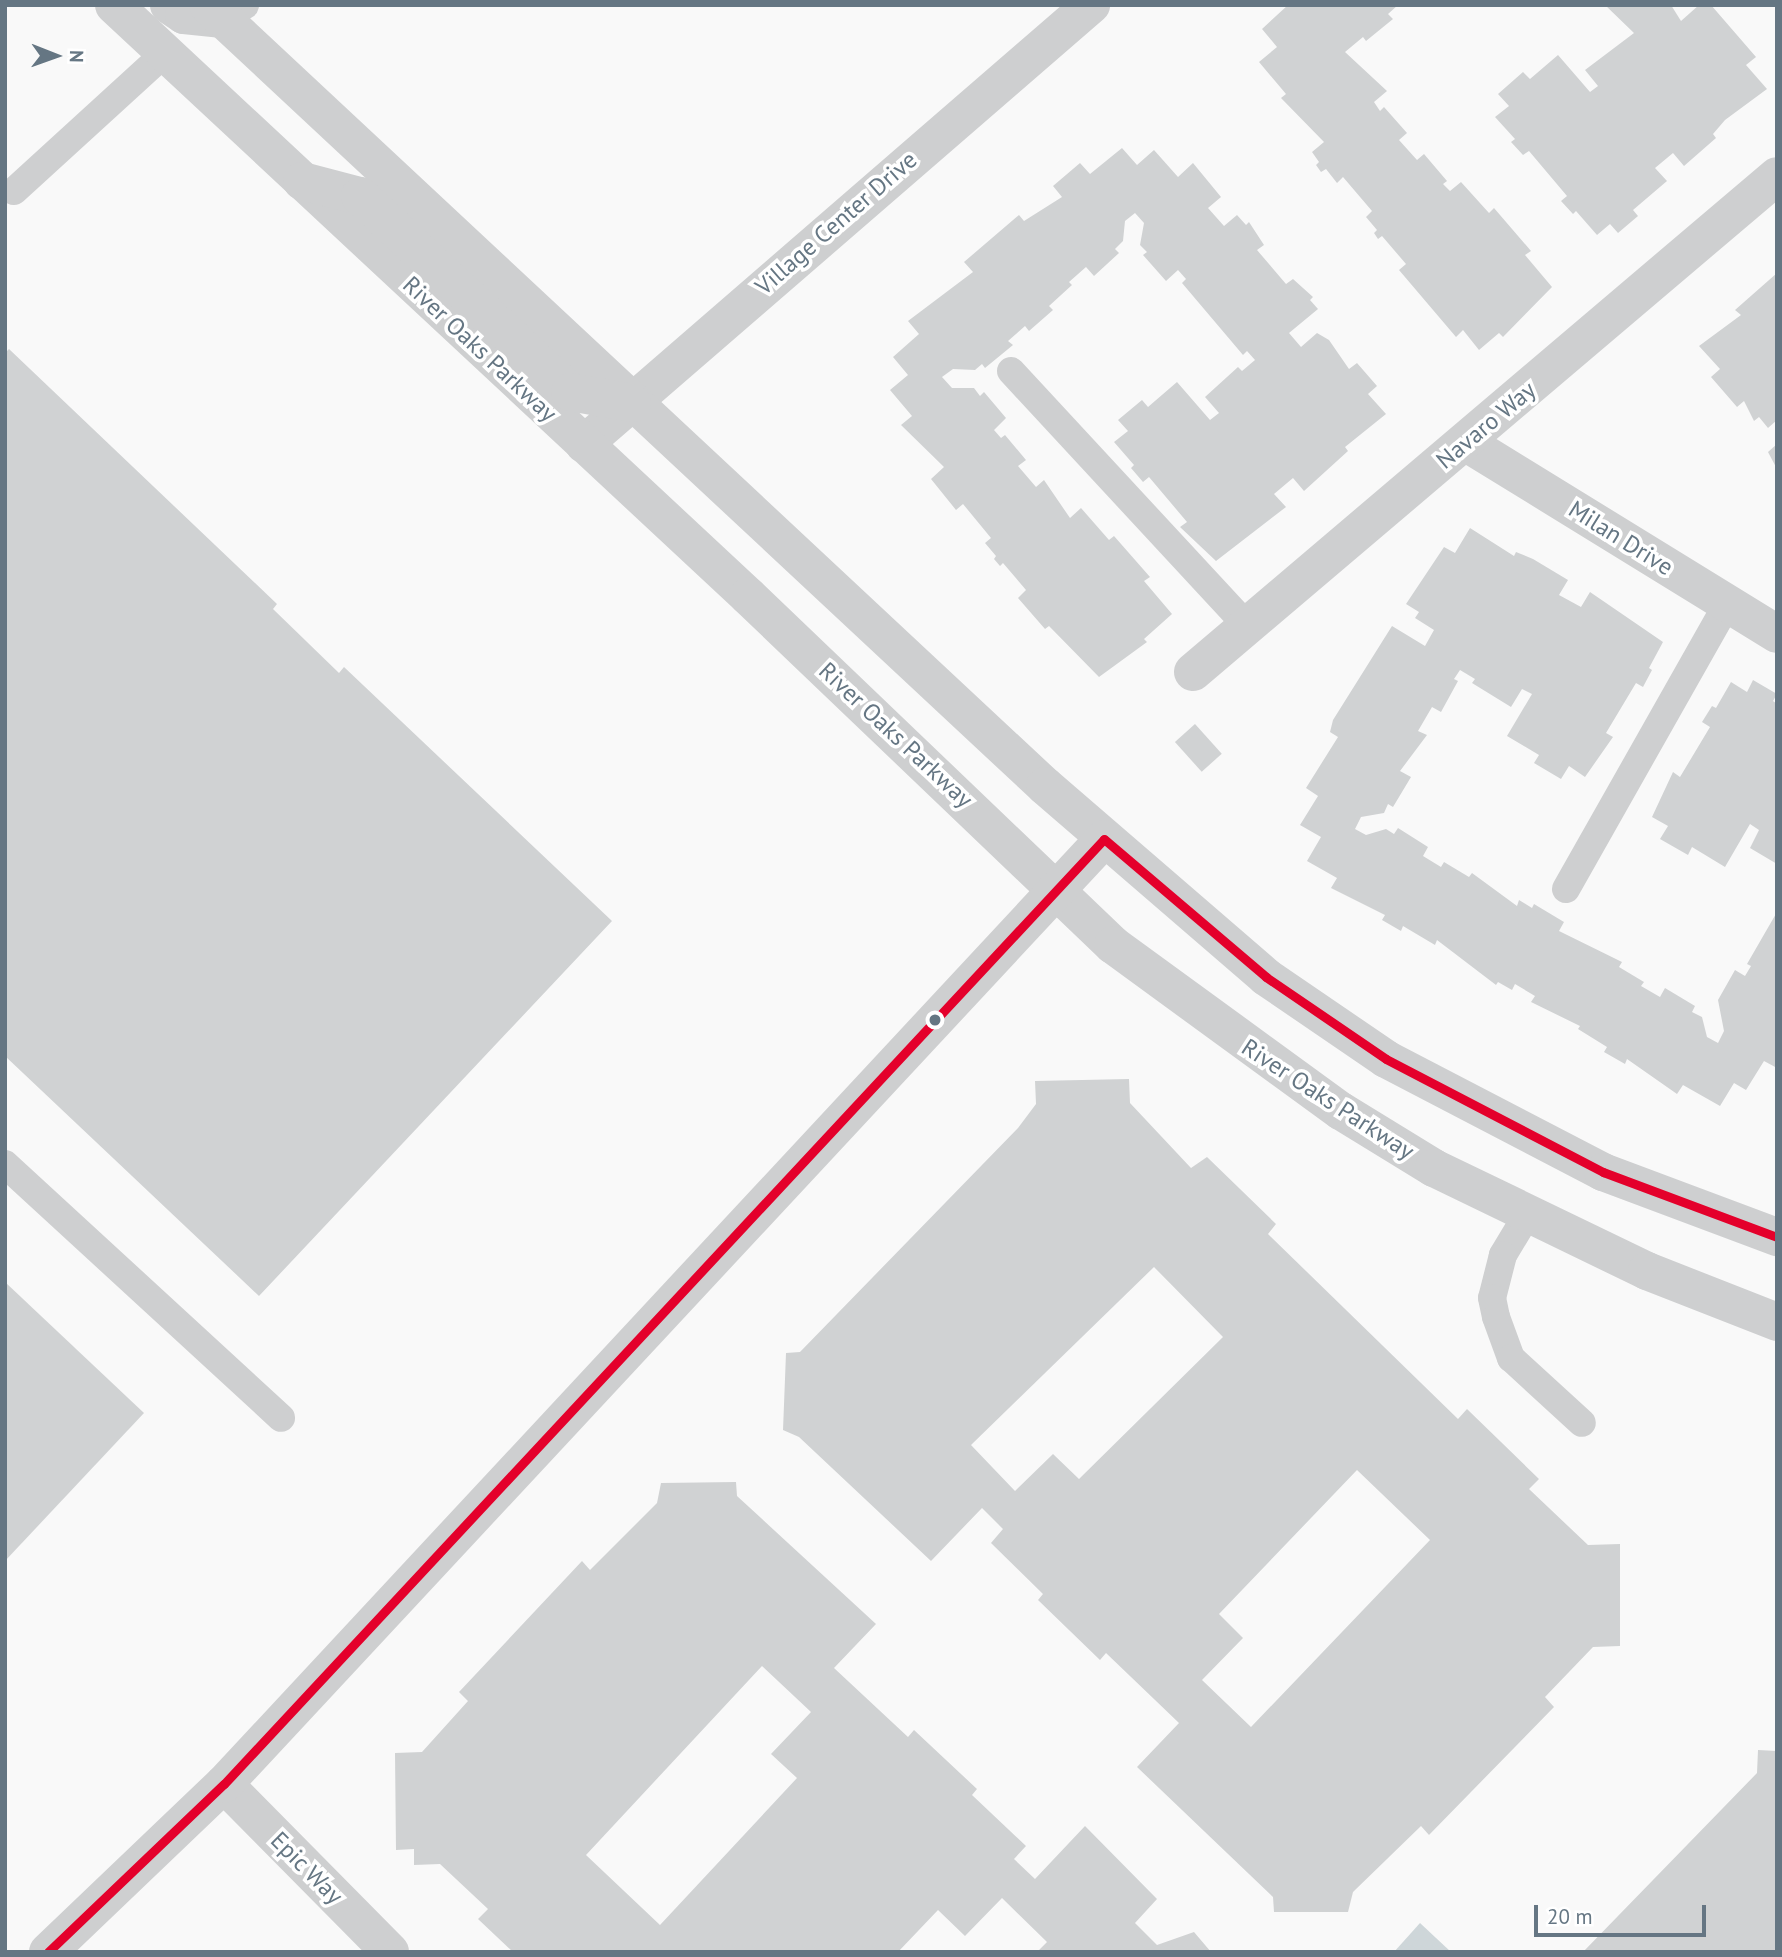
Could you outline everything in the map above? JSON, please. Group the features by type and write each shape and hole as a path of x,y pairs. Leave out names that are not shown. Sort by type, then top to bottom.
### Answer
{"street":[{"name":"River Oaks Parkway","path":"114,5 297,180 584,444 1113,945 1341,1111 1434,1168 1647,1271 1777,1322"},
{"path":"169,5 184,15 225,10 632,403 1104,839 1266,977 1386,1059 1603,1172 1777,1237"},
{"name":"Village Center Drive","path":"584,444 1091,5"},
{"name":"Navaro Way","path":"1193,672 1777,176"},
{"path":"297,180 360,196 570,392 632,403"},
{"name":"Milan Drive","path":"1465,442 1777,634"},
{"path":"48,1952 224,1784 1059,892 1104,839"},
{"name":"Epic Way","path":"224,1784 390,1952"}],"lane":[{"path":"15,191 165,53"},
{"path":"1011,371 1247,626"},
{"path":"1566,889 1727,604"},
{"path":"5,1164 281,1418"},
{"path":"1527,1215 1503,1255 1492,1298 1496,1317 1511,1358 1582,1423"}],"shaded area":[{"path":"1420,1923 1451,1952 1394,1952"}],"building":[{"path":"1288,5 1398,5 1388,14 1393,19 1366,41 1363,37 1345,52 1387,91 1374,102 1380,111 1384,107 1407,133 1399,140 1417,160 1424,154 1447,181 1443,184 1450,191 1461,182 1489,213 1494,208 1531,251 1525,255 1552,287 1503,337 1499,333 1479,350 1463,330 1456,337 1399,270 1406,264 1382,236 1378,239 1374,233 1377,230 1366,217 1372,211 1343,177 1337,183 1326,169 1321,172 1316,165 1319,162 1312,152 1324,142 1281,98 1286,94 1259,62 1277,47 1262,29"},
{"path":"1605,5 1671,5 1681,21 1699,5 1711,5 1756,57 1746,65 1767,89 1725,120 1713,134 1716,138 1684,166 1673,153 1655,168 1667,181 1633,210 1638,216 1618,233 1610,224 1597,235 1576,211 1573,214 1561,201 1567,196 1529,151 1523,155 1511,142 1515,139 1495,117 1509,106 1498,94 1523,72 1530,79 1558,55 1590,92 1598,86 1585,70 1634,33"},
{"path":"1122,148 1137,165 1154,150 1178,177 1193,163 1221,197 1208,208 1224,226 1237,215 1246,225 1249,222 1264,245 1257,250 1286,284 1293,279 1313,297 1310,300 1318,309 1289,333 1301,347 1317,333 1329,340 1349,369 1357,363 1377,386 1368,394 1386,414 1345,447 1348,451 1304,491 1293,478 1274,494 1286,507 1216,561 1180,527 1187,522 1149,477 1143,482 1131,468 1134,465 1114,442 1128,431 1118,420 1142,400 1148,407 1177,382 1210,420 1219,413 1205,397 1238,367 1242,371 1255,360 1247,351 1243,355 1182,283 1186,279 1178,270 1166,281 1143,255 1147,252 1140,245 1144,223 1135,213 1125,221 1123,241 1115,249 1119,253 1094,276 1086,267 1069,282 1072,285 1049,306 1053,310 1029,331 1025,326 1008,341 1013,345 985,368 982,364 975,370 953,369 942,377 952,388 974,388 980,396 984,392 1006,418 994,430 1001,438 1005,435 1026,460 1018,466 1036,487 1044,480 1070,518 1081,508 1109,540 1114,536 1150,577 1144,581 1172,614 1144,639 1147,642 1099,677 1049,626 1045,629 1018,598 1026,590 1003,563 1000,566 994,559 996,556 985,543 991,538 963,504 956,510 931,479 944,467 901,425 912,416 890,390 908,375 893,357 919,334 908,321 973,272 964,262 1019,215 1024,221 1062,197 1053,186 1080,163 1090,174"},
{"path":"1777,273 1777,420 1768,428 1759,417 1754,421 1744,401 1737,407 1711,377 1720,369 1699,346 1741,315 1735,310"},
{"path":"9,349 277,604 273,609 339,673 344,667 612,921 259,1296 5,1056 5,353"},
{"path":"1777,444 1777,469 1768,452"},
{"path":"1470,528 1514,556 1516,552 1533,559 1568,580 1559,595 1581,607 1590,592 1663,642 1649,668 1652,670 1643,687 1636,683 1606,733 1613,737 1585,777 1569,766 1561,779 1534,763 1539,755 1507,736 1532,694 1522,689 1511,707 1472,683 1475,679 1460,670 1454,679 1458,681 1441,712 1432,707 1418,731 1427,735 1400,771 1411,777 1393,807 1388,804 1384,813 1361,817 1355,829 1366,835 1386,829 1394,834 1398,828 1428,847 1423,856 1441,867 1444,862 1469,877 1472,873 1517,906 1519,900 1532,908 1534,904 1564,922 1559,931 1622,962 1619,967 1644,982 1641,986 1660,997 1665,988 1695,1006 1692,1012 1702,1017 1707,1037 1718,1043 1724,1031 1718,1000 1735,970 1745,976 1751,966 1747,964 1777,912 1777,1068 1764,1061 1746,1090 1734,1083 1720,1106 1683,1085 1677,1094 1627,1059 1625,1064 1604,1052 1607,1047 1578,1029 1580,1026 1531,1002 1535,996 1515,984 1512,990 1498,982 1496,985 1437,940 1435,945 1403,926 1401,931 1382,920 1385,915 1331,888 1337,878 1307,861 1321,837 1300,825 1318,796 1306,788 1338,737 1330,732 1333,720 1392,626 1425,646 1434,630 1415,618 1419,612 1406,604 1444,547 1455,553"},
{"path":"1753,680 1777,694 1773,701 1777,704 1777,864 1750,848 1759,830 1750,824 1725,867 1692,847 1688,855 1660,839 1668,826 1652,817 1673,772 1680,777 1710,727 1702,722 1712,706 1716,708 1731,682 1747,692"},
{"path":"1195,724 1222,754 1202,772 1175,742"},
{"path":"1129,1079 1130,1103 1191,1168 1207,1157 1276,1224 1268,1234 1458,1419 1467,1409 1539,1479 1529,1489 1588,1545 1620,1544 1620,1646 1593,1647 1545,1697 1554,1707 1429,1835 1421,1826 1353,1892 1348,1912 1274,1912 1273,1897 1137,1767 1179,1723 1106,1653 1100,1660 1038,1600 1043,1594 991,1543 1003,1529 982,1508 931,1561 799,1437 783,1430 786,1353 800,1352 1018,1128 1036,1104 1035,1081","holes":["1154,1267 1223,1337 1079,1479 1053,1454 1015,1491 971,1445","1357,1470 1430,1540 1251,1727 1202,1680 1243,1638 1219,1614"]},
{"path":"5,1282 144,1413 5,1561"},
{"path":"736,1482 737,1496 876,1624 834,1668 908,1737 914,1730 977,1789 972,1795 1026,1846 1014,1859 1035,1879 1085,1826 1157,1899 1135,1923 1157,1945 1194,1932 1211,1952 1037,1952 1047,1942 1002,1898 965,1936 938,1910 898,1952 513,1952 478,1919 488,1909 440,1864 414,1865 414,1849 396,1850 395,1753 422,1752 468,1701 459,1692 582,1561 590,1570 657,1503 661,1483","holes":["762,1666 811,1712 771,1754 797,1778 660,1925 586,1855"]},
{"path":"1758,1750 1777,1751 1777,1952 1583,1952 1757,1773"}],"transit line":[{"path":"1104,839 1266,977 1386,1059 1603,1172 1777,1237"},
{"path":"48,1952 224,1784 1104,839"}]}
